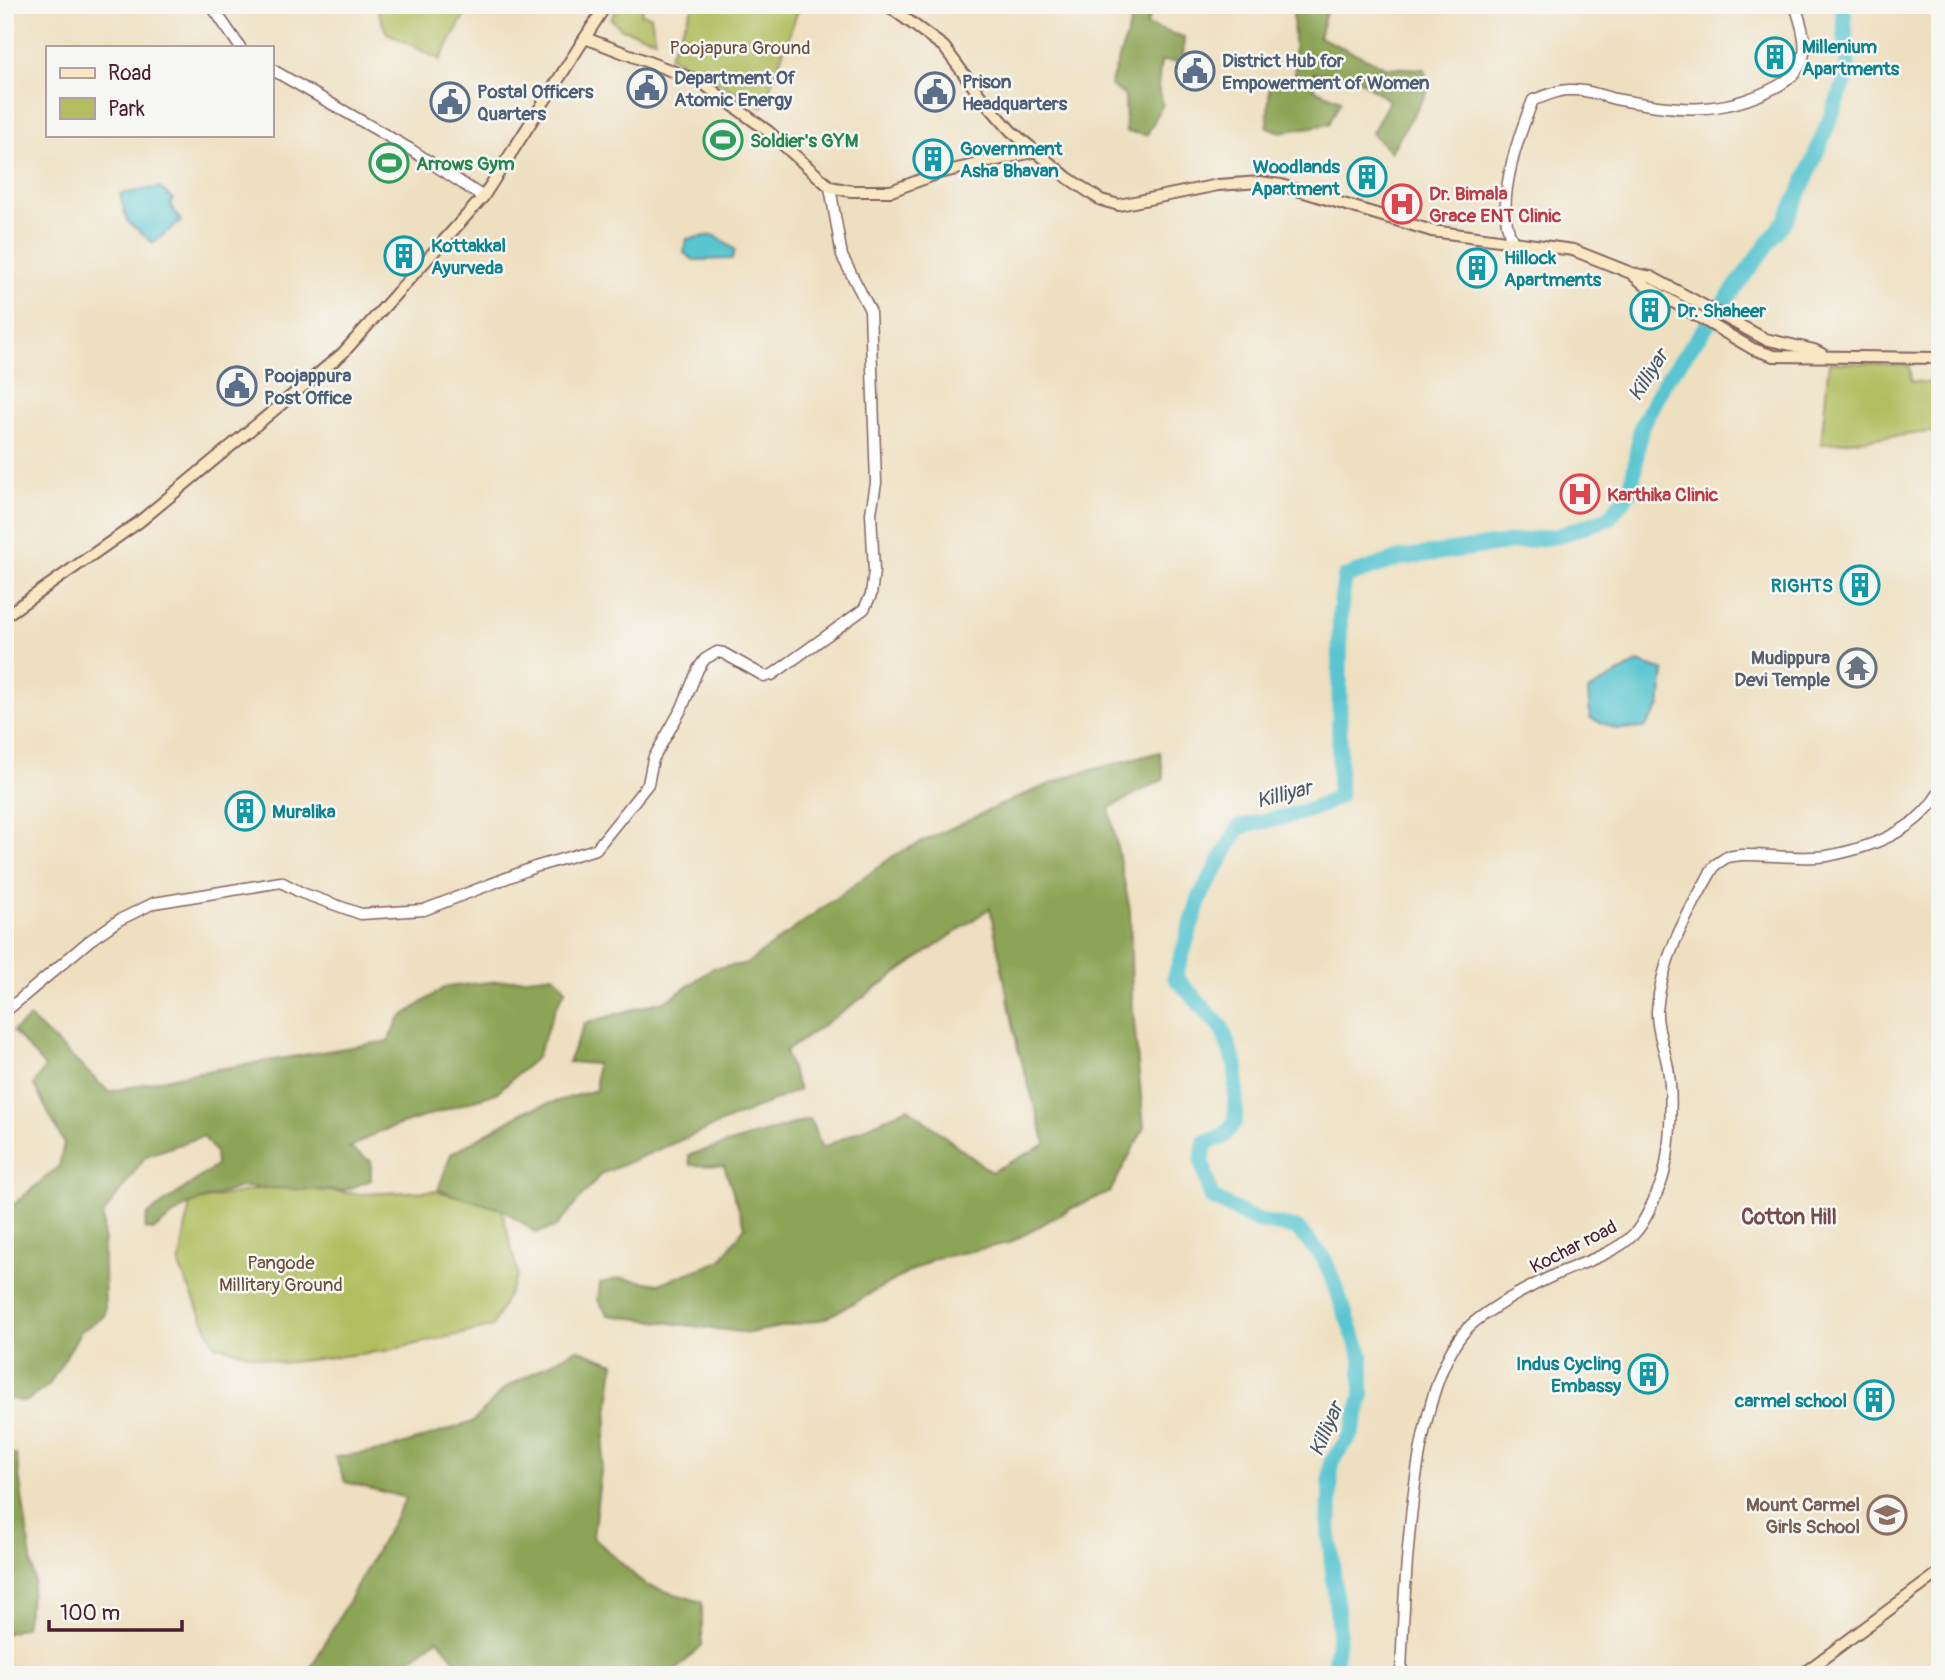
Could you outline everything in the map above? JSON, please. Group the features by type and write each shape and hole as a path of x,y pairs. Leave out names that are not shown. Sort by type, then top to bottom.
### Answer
{"main road":[{"path":"5,616 139,522 342,354 484,197 606,5"},
{"path":"887,5 944,47 983,100 1011,131 1068,178 1101,200 1119,205 1218,185 1259,182 1281,186 1432,231 1573,250 1631,273 1650,277 1765,339 1822,354 1940,358"},
{"path":"586,38 701,82 769,132 830,187 851,191 891,191 939,173 1037,151"},
{"path":"1631,273 1646,286 1753,349 1774,356 1810,357 1822,354"},
{"path":"1801,1675 1940,1573"}],"street":[{"path":"211,5 239,46"},
{"path":"1512,240 1505,226 1504,211 1512,166 1532,100 1566,89 1593,91 1609,97 1682,110 1717,109 1749,102 1786,82 1801,66 1804,38 1795,5"},
{"path":"273,70 410,149 484,197"},
{"path":"5,1012 89,941 119,920 154,902 281,882 302,893 361,914 424,910 535,867 596,849 648,784 653,759 682,708 705,659 717,652 723,653 764,676 772,675 864,609 871,595 874,571 871,513 876,483 870,310 842,256 830,187"},
{"name":"Kochar road","path":"1401,1675 1410,1510 1436,1382 1448,1354 1472,1324 1531,1288 1625,1240 1633,1235 1645,1216 1661,1185 1672,1102 1657,1013 1667,956 1715,865 1727,857 1741,855 1826,856 1882,839 1915,822 1940,790"}],"green space":[{"path":"376,5 470,5 440,60 386,32"},
{"path":"619,5 644,5 641,14 651,16 655,39 622,29 611,19"},
{"name":"Poojapura Ground","path":"694,5 800,5 763,107 669,56"},
{"path":"1137,5 1156,5 1146,25 1184,37 1183,62 1161,61 1158,87 1163,104 1147,135 1126,132 1125,96 1110,85"},
{"path":"1293,5 1328,5 1319,37 1385,67 1425,69 1427,92 1391,152 1372,133 1389,101 1353,75 1313,73 1314,89 1341,100 1329,124 1281,132 1267,127 1270,83 1295,81"},
{"path":"1829,362 1909,365 1911,381 1940,384 1940,431 1821,444"},
{"path":"1160,752 1164,779 1109,808 1130,910 1132,999 1144,1128 1110,1192 1070,1209 1009,1243 933,1259 824,1319 748,1333 608,1315 598,1300 600,1283 621,1278 659,1284 720,1261 745,1227 724,1166 690,1165 689,1155 810,1119 822,1148 908,1108 991,1172 1046,1144 1018,1049 990,908 785,1052 799,1090 601,1174 556,1227 536,1233 504,1210 438,1190 451,1154 527,1110 596,1090 596,1064 568,1062 585,1023 670,999 713,968 746,964 896,854 1072,775"},
{"path":"554,975 566,989 555,1009 537,1057 496,1093 378,1132 349,1148 371,1161 371,1180 343,1191 241,1187 187,1205 154,1230 145,1229 147,1215 216,1166 215,1152 203,1136 146,1156 103,1215 105,1316 81,1331 49,1385 25,1402 5,1398 5,1212 59,1166 64,1143 34,1085 45,1067 13,1031 30,1018 109,1092 182,1075 388,1041 399,1019 445,987"},
{"name":"Pangode Millitary Ground","path":"274,1186 359,1194 434,1191 501,1205 518,1275 492,1327 385,1351 282,1363 215,1345 179,1266 190,1202"},
{"path":"577,1349 614,1363 593,1537 645,1585 702,1602 702,1645 671,1675 444,1675 456,1662 438,1639 389,1675 307,1675 406,1498 345,1482 335,1457 386,1450 473,1422 505,1388"},
{"path":"5,1454 16,1454 34,1580 25,1627 5,1634"}],"water":[{"path":"159,187 173,199 170,204 181,221 153,243 127,221 120,194"},
{"path":"714,235 735,250 732,259 694,260 684,253 687,239"},
{"path":"1638,662 1664,671 1660,706 1644,728 1617,729 1590,718 1588,691"}],"waterway":[{"name":"Killiyar","path":"1327,1675 1335,1662 1339,1631 1329,1534 1331,1463 1352,1433 1362,1395 1362,1357 1324,1258 1296,1228 1257,1221 1211,1197 1202,1161 1205,1142 1223,1137 1235,1121 1236,1067 1222,1028 1175,977 1200,897 1239,827 1304,812 1339,796 1340,612 1345,577 1400,558 1557,536 1609,518 1631,490 1641,427 1664,383 1787,218 1805,181 1848,74 1843,5"}],"place":[{"name":"Millenium Apartments","path":"1775,57"},
{"name":"District Hub for Empowerment of Women","path":"1195,71"},
{"name":"Department Of Atomic Energy","path":"647,88"},
{"name":"Prison Headquarters","path":"935,92"},
{"name":"Postal Officers Quarters","path":"450,102"},
{"name":"Soldier's GYM","path":"723,140"},
{"name":"Government Asha Bhavan","path":"933,159"},
{"name":"Arrows Gym","path":"389,163"},
{"name":"Woodlands Apartment","path":"1367,177"},
{"name":"Dr. Bimala Grace ENT Clinic","path":"1402,204"},
{"name":"Kottakkal Ayurveda","path":"404,256"},
{"name":"Hillock Apartments","path":"1477,268"},
{"name":"Dr. Shaheer","path":"1650,310"},
{"name":"Poojappura Post Office","path":"237,386"},
{"name":"Karthika Clinic","path":"1580,494"},
{"name":"RIGHTS","path":"1860,585"},
{"name":"Mudippura Devi Temple","path":"1857,668"},
{"name":"Muralika","path":"245,811"},
{"name":"Indus Cycling Embassy","path":"1648,1374"},
{"name":"carmel school","path":"1874,1400"},
{"name":"Mount Carmel Girls School","path":"1887,1515"}],"district":[{"name":"Cotton Hill","path":"1789,1217"}]}
